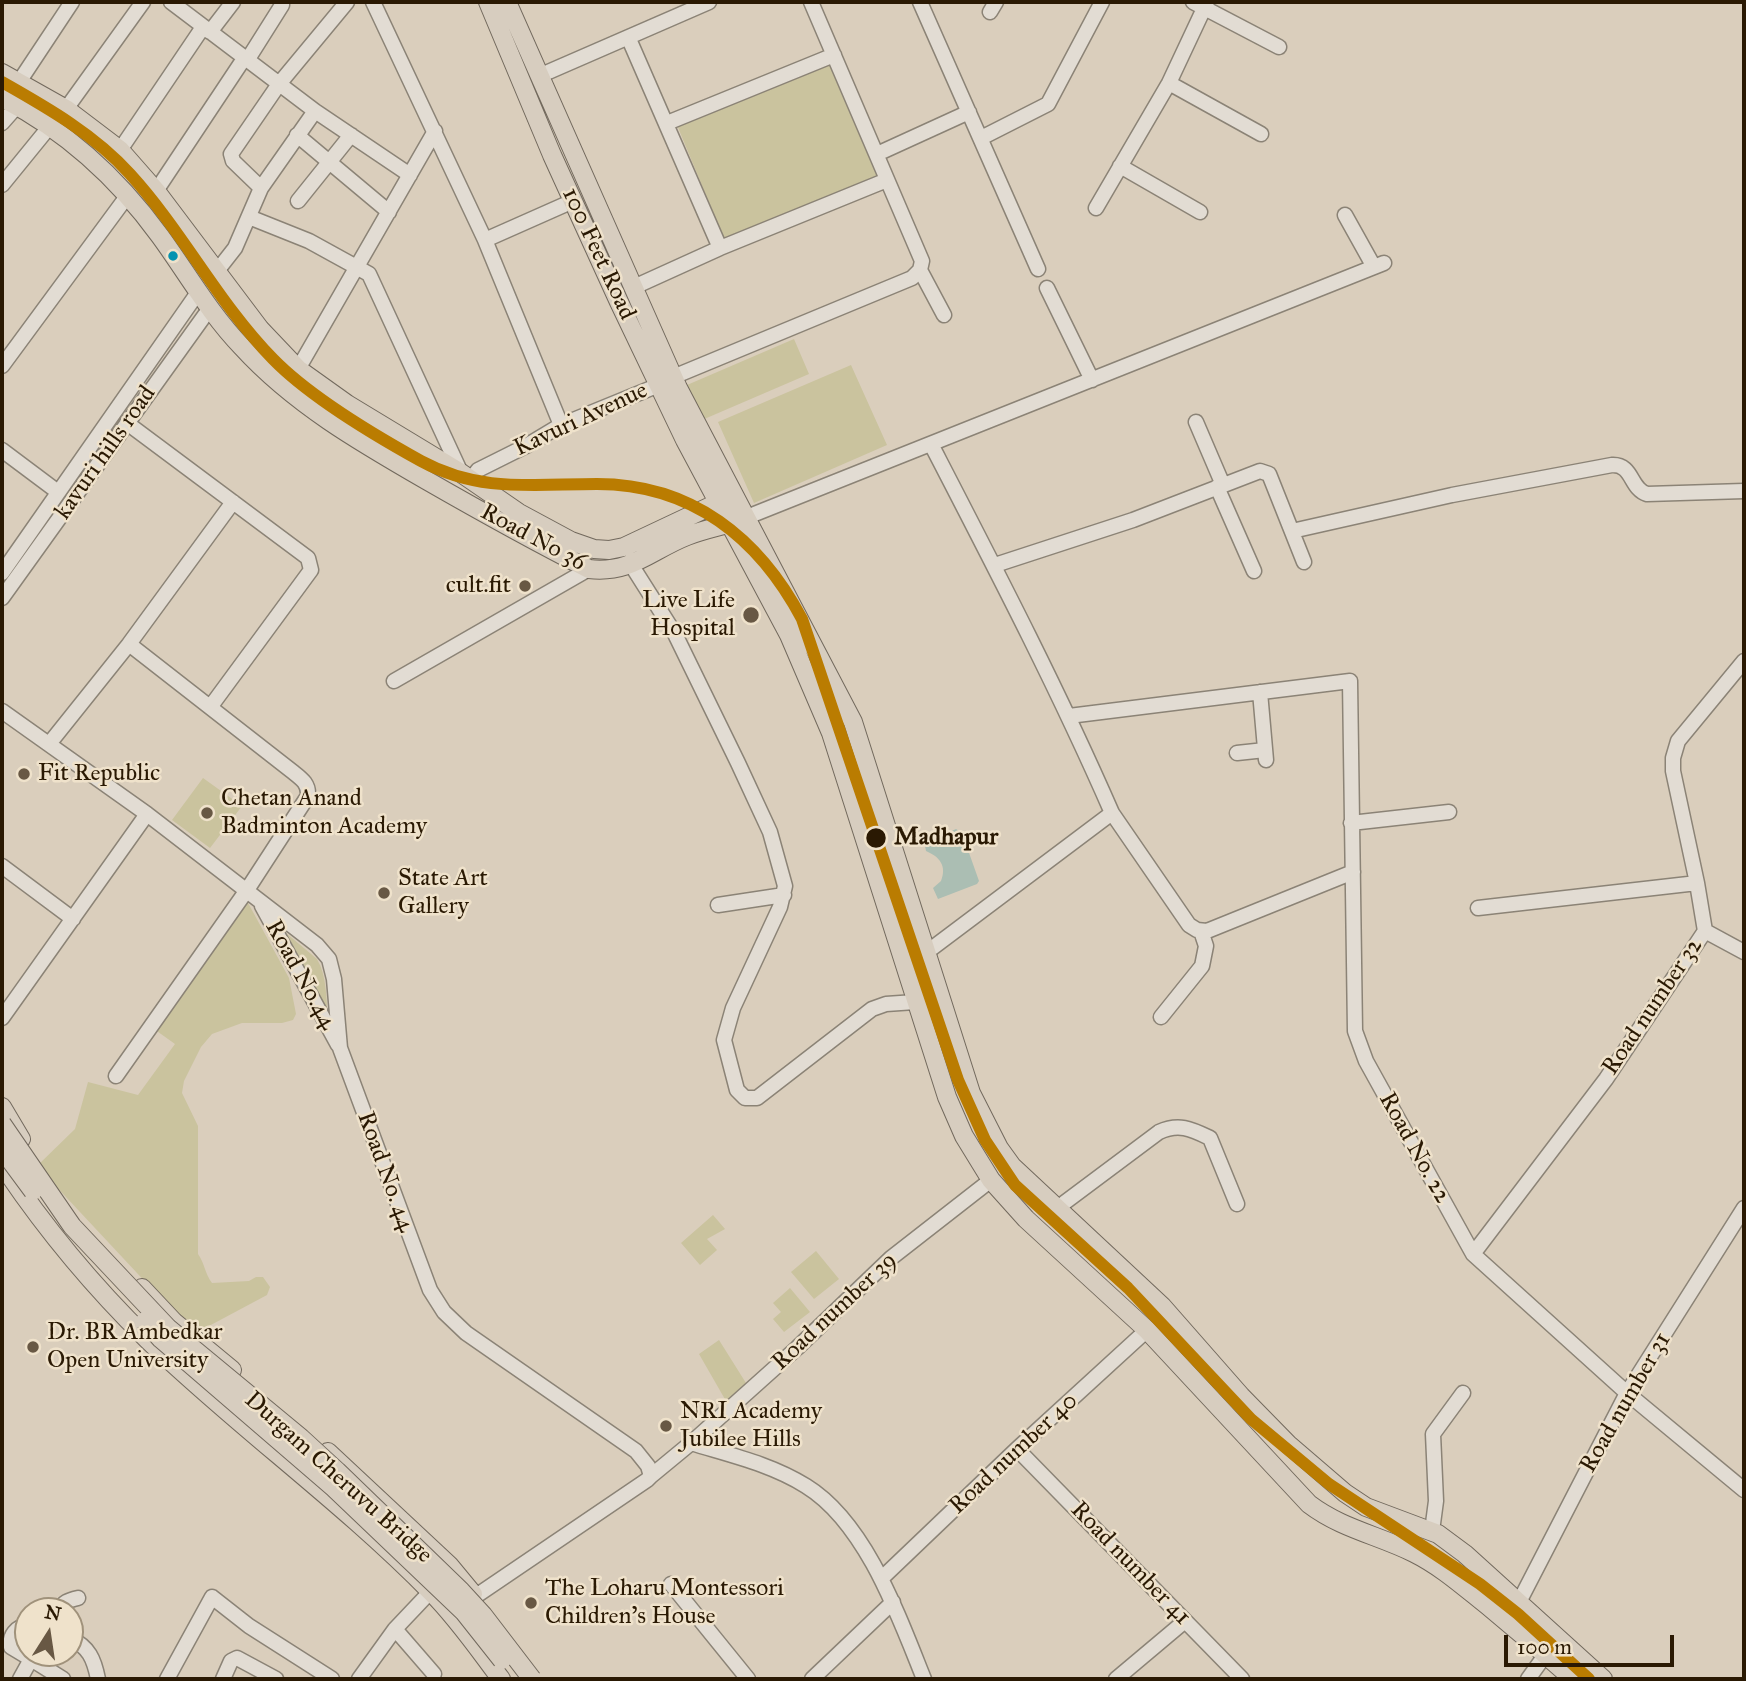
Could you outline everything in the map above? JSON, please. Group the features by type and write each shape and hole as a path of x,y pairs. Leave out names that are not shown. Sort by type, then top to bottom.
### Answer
{"main road":[{"name":"100 Feet Road","path":"488,2 539,76 634,287 685,440 727,498 739,520"},
{"name":"100 Feet Road","path":"507,2 519,50 573,201 666,381"},
{"name":"Road No 36","path":"2,72 66,109 120,150 156,191 260,328 298,369 352,407 465,476 519,513 571,541 594,549 609,550 624,547 727,498"},
{"name":"Road No 36","path":"9,102 50,126 99,163 128,195 241,347 276,380 310,409 451,494 589,569 613,570 632,565 684,537 739,520"},
{"path":"337,426 352,407"},
{"path":"739,520 853,722 971,1093 984,1122 1012,1166 1162,1306 1287,1444 1335,1485 1366,1507 1432,1531 1465,1553 1603,1679"},
{"path":"739,520 831,733 947,1097 964,1136 991,1180 1026,1219 1147,1331 1308,1504 1346,1527 1394,1544 1440,1568 1573,1679"},
{"path":"2,1107 59,1196 88,1232 174,1322 350,1471 449,1565 540,1679"},
{"name":"Durgam Cheruvu Bridge","path":"2,1124 72,1226 168,1328 337,1471 461,1591 532,1679"},
{"name":"Durgam Cheruvu Bridge","path":"2,1149 72,1241 161,1339 334,1488 464,1612 517,1679"},
{"path":"2,1164 50,1231 147,1339 431,1591 453,1615 501,1679"},
{"path":"1053,1243 1074,1224"},
{"path":"312,1483 350,1471"}],"street":[{"path":"19,82 72,2"},
{"path":"66,109 143,2"},
{"path":"171,2 315,111 410,176"},
{"path":"120,150 207,30 233,2"},
{"path":"261,188 231,157 279,84 347,2"},
{"path":"373,2 485,240 561,425"},
{"path":"539,76 709,2"},
{"path":"811,2 922,261 920,270 944,316"},
{"path":"920,2 1038,269"},
{"path":"981,138 1048,104 1102,2"},
{"path":"1096,208 1169,83 1201,4 1279,47"},
{"path":"156,191 282,5"},
{"path":"629,39 720,248"},
{"path":"667,123 834,55"},
{"path":"1169,83 1261,134"},
{"path":"2,123 9,102"},
{"path":"217,271 235,248 261,188 315,111"},
{"path":"877,154 969,112"},
{"path":"2,185 50,126"},
{"path":"298,369 435,131"},
{"path":"298,135 389,212"},
{"path":"298,201 351,135"},
{"path":"1120,166 1200,212"},
{"path":"634,287 720,248 887,180"},
{"path":"2,366 128,195"},
{"path":"485,240 573,201"},
{"path":"739,520 1379,265 1345,215"},
{"path":"249,217 309,241 369,274 465,476"},
{"name":"Kavuri Avenue","path":"465,476 526,446 561,425 912,278 920,270"},
{"path":"1047,288 1092,380"},
{"name":"kavuri hills road","path":"2,573 199,291"},
{"name":"kavuri hills road","path":"2,598 210,308"},
{"path":"174,328 187,337"},
{"path":"1196,422 1254,571"},
{"path":"127,423 308,558 311,570 211,706"},
{"path":"931,444 995,565 1069,716 1112,813 1189,925 1206,931 1353,872"},
{"path":"2,450 58,492"},
{"path":"1292,531 1452,495 1612,465 1626,468 1638,490 1647,494 1744,491"},
{"path":"995,565 1133,520 1260,471 1269,474 1304,562"},
{"path":"49,744 129,644 233,502"},
{"path":"632,565 675,634 770,832 785,886 784,895 733,1008 724,1040 741,1096 757,1098 872,1009 886,1004 915,1002"},
{"path":"394,681 589,569"},
{"path":"116,1076 247,890 308,796 308,789 299,777 129,644"},
{"name":"Road number 32","path":"1473,1254 1606,1079 1705,931 1673,771 1673,758 1678,741 1744,661"},
{"name":"Road No. 22","path":"1261,692 1350,681 1356,1031 1360,1047 1473,1254 1627,1393 1744,1490"},
{"path":"1069,716 1261,692 1265,755 1237,753"},
{"name":"Road No. 44","path":"2,710 302,931 329,959 334,979 340,1048 425,1277 444,1312 466,1333 636,1451 649,1466 651,1476"},
{"path":"1351,823 1449,812"},
{"path":"927,952 1112,813"},
{"path":"2,1018 146,814"},
{"path":"2,866 73,919"},
{"path":"1478,908 1697,883"},
{"path":"718,905 784,895"},
{"name":"Road No.44","path":"260,902 340,1048"},
{"path":"1161,1017 1202,966 1206,946 1202,930"},
{"path":"1705,931 1744,952"},
{"path":"1056,1209 1158,1132 1171,1126 1185,1127 1210,1138 1237,1204"},
{"name":"Road number 39","path":"651,1476 797,1348 891,1258 991,1180"},
{"name":"Road number 31","path":"1518,1604 1627,1393 1742,1216"},
{"name":"Road number 40","path":"882,1578 1017,1449 1147,1331"},
{"path":"1432,1531 1436,1501 1433,1434 1463,1393"},
{"path":"691,1443 772,1468 808,1487 838,1512 882,1578 924,1679"},
{"name":"Road number 41","path":"1017,1449 1242,1679"},
{"path":"476,1596 651,1476"},
{"path":"671,1584 748,1679"},
{"path":"359,1679 395,1629 431,1591"},
{"path":"167,1679 212,1597 249,1626 332,1679"},
{"path":"812,1679 893,1602"},
{"path":"1116,1679 1185,1621"},
{"path":"395,1629 434,1674"},
{"path":"14,1633 10,1639 11,1647 14,1649"},
{"path":"84,1646 90,1652 98,1679"},
{"path":"1528,1679 1546,1654"},
{"path":"223,1679 231,1661 237,1658 276,1679"},
{"path":"44,1667 63,1679"}],"shaded area":[{"path":"830,63 877,176 724,239 677,125"},
{"path":"794,339 809,374 702,420 687,385"},
{"path":"851,365 887,445 754,503 718,422"},
{"name":"Chetan Anand Badminton Academy","path":"203,778 242,806 210,848 172,820"},
{"path":"956,829 962,833 979,881 938,899 933,888 941,881 943,866 935,856 926,851 925,846"},
{"path":"247,901 289,978 296,1014 293,1020 282,1023 242,1023 212,1034 201,1047 184,1081 182,1093 198,1126 198,1254 212,1283 249,1281 263,1277 270,1287 267,1295 194,1334 37,1166 75,1129 88,1082 138,1095 175,1044 154,1029"},
{"path":"280,928 317,959 324,980 328,1017"},
{"path":"713,1215 725,1229 707,1239 717,1250 700,1265 681,1243"},
{"path":"816,1251 839,1279 814,1299 791,1272"},
{"path":"790,1288 810,1312 784,1332 773,1319 781,1312 773,1303"},
{"path":"719,1340 746,1383 726,1401 699,1354"}],"transit line":[{"path":"2,82 70,123 116,160 149,196 235,315 273,359 305,387 363,427 421,461 464,478 507,484 631,486 663,494 692,505 719,521 743,541 785,590 802,619 958,1080 985,1140 1015,1185 1128,1288 1251,1419 1329,1484 1480,1584 1518,1614 1589,1679"}],"place":[{"name":"cult.fit","path":"525,586"},
{"name":"Live Life Hospital","path":"751,615"},
{"name":"Fit Republic","path":"24,774"},
{"name":"Chetan Anand Badminton Academy","path":"207,813"},
{"name":"Madhapur","path":"876,838"},
{"name":"State Art Gallery","path":"384,893"},
{"name":"Dr. BR Ambedkar Open University","path":"33,1347"},
{"name":"NRI Academy Jubilee Hills","path":"666,1426"},
{"name":"The Loharu Montessori Children's House","path":"531,1603"}]}
